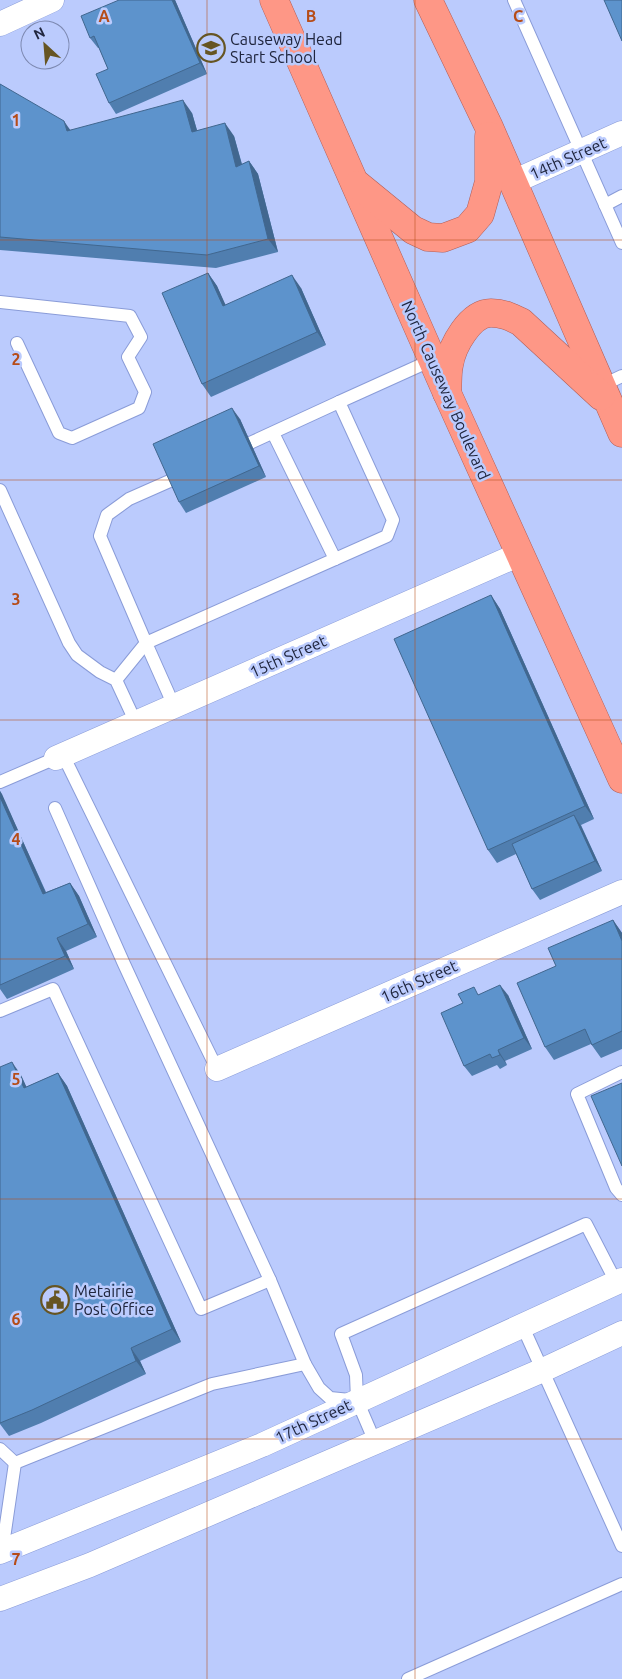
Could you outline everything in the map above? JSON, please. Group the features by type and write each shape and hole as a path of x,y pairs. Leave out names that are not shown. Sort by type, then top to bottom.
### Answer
{"highway":[{"name":"North Causeway Boulevard","path":"274,0 447,394 622,779"},
{"path":"428,0 610,388 622,433"},
{"path":"354,183 413,230 428,237 443,238 467,229 480,214 488,182 489,127"},
{"path":"447,394 449,363 459,338 473,320 489,313 508,315 521,322 610,388"}],"street":[{"path":"0,24 52,0"},
{"name":"14th Street","path":"513,182 622,133"},
{"name":"15th Street","path":"60,756 520,554"},
{"name":"16th Street","path":"217,1069 622,892"},
{"name":"17th Street","path":"1,1552 262,1445 619,1281"},
{"path":"0,1599 90,1565 543,1370 622,1333"}],"lane":[{"path":"514,0 622,243"},
{"path":"605,204 622,196"},
{"path":"0,302 130,316 141,337 128,357 145,392 139,408 72,438 59,433 17,343"},
{"path":"250,443 432,360"},
{"path":"116,680 146,643 387,536 393,520 339,402"},
{"path":"273,433 334,558"},
{"path":"172,480 129,499 107,515 100,536 174,706"},
{"path":"0,490 68,643 77,655 100,672 116,680 136,723"},
{"path":"0,782 60,756 217,1069"},
{"path":"55,808 128,973 270,1280 305,1364 319,1388 330,1398 357,1400"},
{"path":"0,1011 53,989 201,1309 270,1280"},
{"path":"622,1072 577,1094 616,1188 622,1194"},
{"path":"376,1442 357,1400 356,1375 341,1334 586,1224 619,1281"},
{"path":"522,1325 622,1546"},
{"path":"15,1463 212,1384 305,1364"},
{"path":"0,1449 15,1463"},
{"path":"1,1552 15,1463"},
{"path":"408,1679 622,1584"}],"building":[{"path":"119,0 172,0 200,63 109,103 96,74 108,69 94,36 90,38 81,16"},
{"path":"604,0 622,0 622,41"},
{"path":"0,84 64,121 67,131 183,100 192,132 225,123 236,167 249,161 268,239 207,255 0,237"},
{"path":"208,273 223,306 292,275 317,332 202,384 162,293"},
{"path":"232,408 259,466 179,502 153,444"},
{"path":"491,595 585,806 488,850 394,639"},
{"path":"0,797 43,894 70,883 88,924 57,938 65,956 0,985"},
{"path":"574,815 595,861 532,889 512,844"},
{"path":"613,920 622,941 622,1031 592,1045 585,1029 545,1047 517,983 556,966 548,948"},
{"path":"500,985 524,1038 498,1050 500,1055 492,1058 490,1054 464,1066 441,1013 463,1003 458,994 474,987 478,995"},
{"path":"12,1062 24,1088 58,1073 172,1329 131,1348 136,1361 0,1423 0,1067"},
{"path":"622,1083 622,1166 591,1096"}],"place":[{"name":"Causeway Head Start School","path":"211,48"},
{"name":"Metairie Post Office","path":"55,1300"}]}
